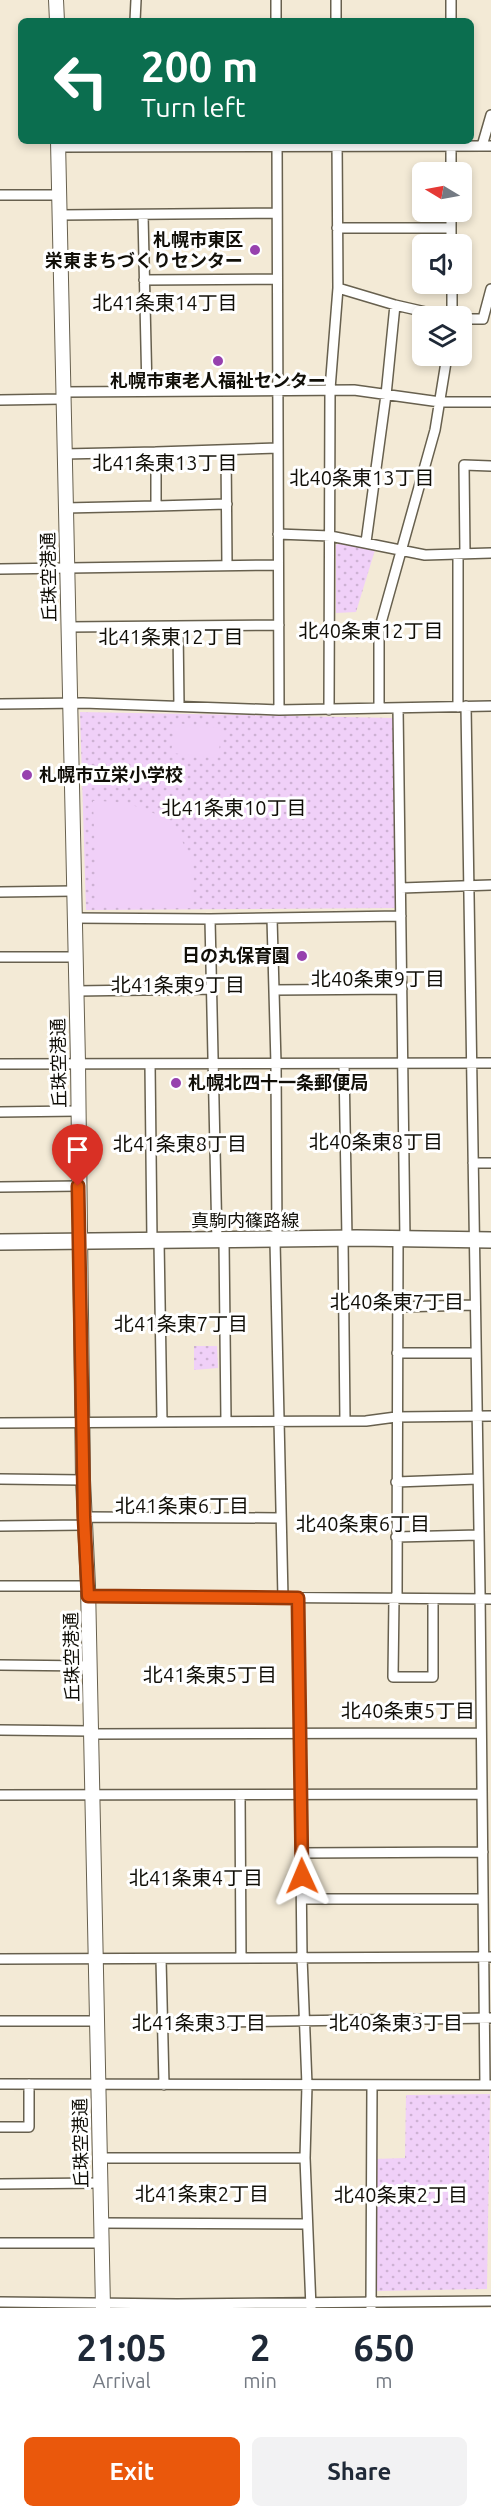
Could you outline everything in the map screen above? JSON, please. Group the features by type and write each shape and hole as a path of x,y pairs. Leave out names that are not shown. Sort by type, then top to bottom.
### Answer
{"main road":[{"path":"56,0 57,18"},
{"name":"丘珠空港通","path":"58,144 78,1063 83,1480 90,1666 102,2305"},
{"name":"真駒内篠路線","path":"0,1242 491,1240"}],"street":[{"path":"135,18 136,0"},
{"path":"276,0 276,18"},
{"path":"336,0 336,18"},
{"path":"451,0 451,18"},
{"path":"463,144 487,146 491,115"},
{"path":"58,144 135,144"},
{"path":"277,144 279,710"},
{"path":"329,710 330,389 338,288 337,144"},
{"path":"451,144 451,162"},
{"path":"0,195 59,195"},
{"path":"60,215 277,213"},
{"path":"143,215 147,391"},
{"path":"451,222 451,234"},
{"path":"338,228 451,228"},
{"path":"144,280 277,279"},
{"path":"338,288 412,309"},
{"path":"472,319 483,319 491,289"},
{"path":"366,542 386,395 394,305"},
{"path":"380,708 379,630 435,430 445,366"},
{"path":"0,400 147,391 330,389 354,390 440,402 491,402"},
{"path":"64,454 278,448"},
{"path":"226,450 227,565"},
{"path":"156,452 156,506"},
{"path":"0,2084 488,2085 482,1794 487,1763 481,1732 469,885 462,706 462,554 464,465 491,466"},
{"path":"65,508 227,504"},
{"path":"278,534 330,536 425,555 491,553"},
{"path":"0,569 278,565"},
{"path":"68,627 279,625"},
{"path":"178,627 179,706"},
{"path":"0,704 69,703 279,710 491,706"},
{"path":"398,708 403,1063 401,1240 397,1307 393,1677 432,1677 433,1599"},
{"path":"401,888 491,885"},
{"path":"0,892 74,891"},
{"path":"74,918 210,919 401,916"},
{"path":"272,918 283,1598"},
{"path":"210,919 226,1421"},
{"path":"0,957 75,957"},
{"path":"76,991 212,989"},
{"path":"274,990 402,989"},
{"path":"0,1064 491,1063"},
{"path":"150,1064 162,1422"},
{"path":"344,1064 345,1421"},
{"path":"0,1112 78,1111"},
{"path":"473,1163 491,1163"},
{"path":"0,1187 78,1186"},
{"path":"397,1307 475,1305"},
{"path":"397,1353 476,1353"},
{"path":"0,1423 345,1421 396,1417 491,1416"},
{"path":"0,1479 83,1480"},
{"path":"396,1482 478,1479"},
{"path":"0,1526 84,1521 280,1518"},
{"path":"396,1537 479,1535"},
{"path":"0,1586 283,1598 491,1599"},
{"path":"298,1598 302,1957 307,2085 305,2157 311,2305"},
{"path":"0,1665 90,1666"},
{"path":"0,1730 481,1732"},
{"path":"0,1795 482,1794"},
{"path":"240,1795 241,1958"},
{"path":"302,1853 483,1852"},
{"path":"303,1899 483,1899"},
{"path":"0,1959 487,1957"},
{"path":"161,1959 164,2085"},
{"path":"162,2023 488,2018"},
{"path":"0,2021 97,2021"},
{"path":"0,2127 29,2127 29,2084"},
{"path":"371,2305 372,2085"},
{"path":"99,2158 305,2157"},
{"path":"0,2184 100,2183"},
{"path":"101,2223 307,2224"},
{"path":"0,2243 101,2242"},
{"path":"0,2302 177,2306 371,2305 491,2301"}],"shaded area":[{"path":"339,543 375,550 356,612 336,613 336,545"},
{"path":"80,712 394,718 397,908 86,910"},
{"path":"175,723 222,728 218,758 171,753"},
{"path":"93,801 121,803 148,810 170,825 179,836 192,864 194,876 192,908 97,906"},
{"path":"194,1346 217,1346 218,1368 194,1370"},
{"path":"490,2094 487,2289 376,2291 373,2159 405,2158 406,2095"}],"place":[{"name":"札幌市東区 栄東まちづくりセンター","path":"255,250"},
{"name":"札幌市東老人福祉センター","path":"218,361"},
{"name":"札幌市立栄小学校","path":"27,775"},
{"name":"日の丸保育園","path":"302,956"},
{"name":"札幌北四十一条郵便局","path":"176,1083"}],"district":[{"name":"北41条東14丁目","path":"165,303"},
{"name":"北41条東13丁目","path":"165,463"},
{"name":"北40条東13丁目","path":"362,478"},
{"name":"北40条東12丁目","path":"371,631"},
{"name":"北41条東12丁目","path":"171,637"},
{"name":"北41条東10丁目","path":"234,808"},
{"name":"北40条東9丁目","path":"378,979"},
{"name":"北41条東9丁目","path":"178,985"},
{"name":"北40条東8丁目","path":"376,1142"},
{"name":"北41条東8丁目","path":"180,1144"},
{"name":"北40条東7丁目","path":"397,1302"},
{"name":"北41条東7丁目","path":"181,1324"},
{"name":"北41条東6丁目","path":"182,1506"},
{"name":"北40条東6丁目","path":"363,1524"},
{"name":"北41条東5丁目","path":"210,1675"},
{"name":"北40条東5丁目","path":"408,1711"},
{"name":"北41条東4丁目","path":"196,1878"},
{"name":"北41条東3丁目","path":"199,2023"},
{"name":"北40条東3丁目","path":"396,2023"},
{"name":"北41条東2丁目","path":"202,2194"},
{"name":"北40条東2丁目","path":"401,2195"}],"route":[{"path":"78,1186 84,1517 88,1596 298,1598 302,1876"}]}
